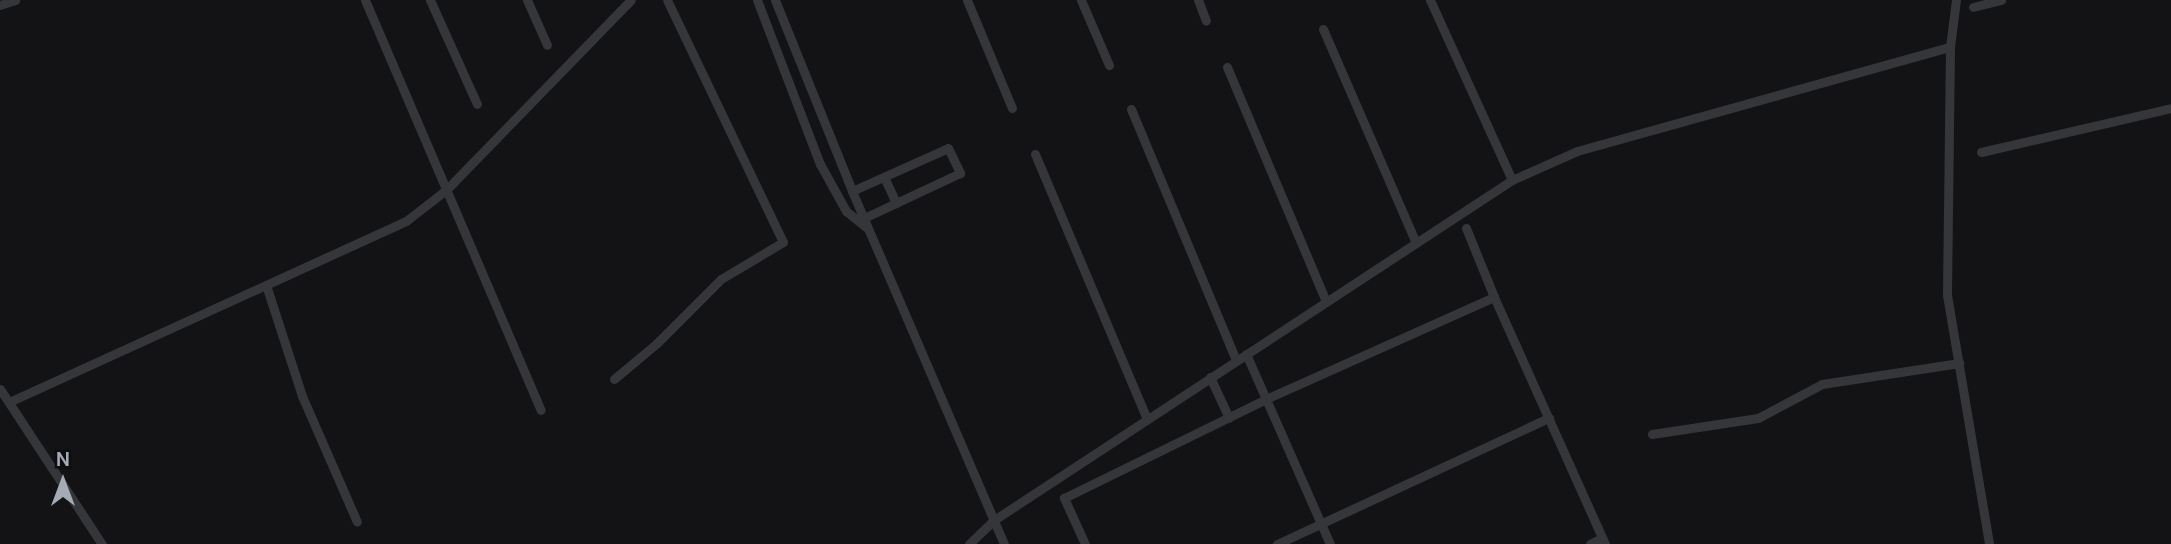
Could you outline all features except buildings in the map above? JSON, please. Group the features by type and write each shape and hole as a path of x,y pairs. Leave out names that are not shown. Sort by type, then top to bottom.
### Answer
{"street":[{"path":"0,5 15,0"},
{"path":"365,0 541,410"},
{"path":"430,0 477,104"},
{"path":"527,0 547,45"},
{"path":"9,402 407,221 446,190 631,0"},
{"path":"614,379 657,343 721,279 783,242 667,0"},
{"path":"757,0 820,164 846,211 869,229"},
{"path":"775,0 852,191 1004,544"},
{"path":"967,0 1013,108"},
{"path":"1081,0 1108,65"},
{"path":"1198,0 1206,21"},
{"path":"1430,0 1512,180"},
{"path":"1956,0 1950,47 1947,295 1989,544"},
{"path":"1973,6 2001,0"},
{"path":"1323,29 1416,243"},
{"path":"970,544 994,520 1512,180 1577,151 1950,47"},
{"path":"1227,67 1326,301"},
{"path":"1981,152 2171,108"},
{"path":"1131,109 1236,360"},
{"path":"852,191 948,148 960,173 864,218"},
{"path":"1035,154 1147,419"},
{"path":"884,177 896,203"},
{"path":"1466,228 1494,298 1604,541 1590,544"},
{"path":"266,285 302,396 357,522"},
{"path":"1085,544 1064,498 1266,399 1494,298"},
{"path":"1246,354 1330,544"},
{"path":"1652,434 1758,418 1822,384 1959,363"},
{"path":"1210,377 1229,418"},
{"path":"0,389 102,544"},
{"path":"1277,544 1549,418"}]}
